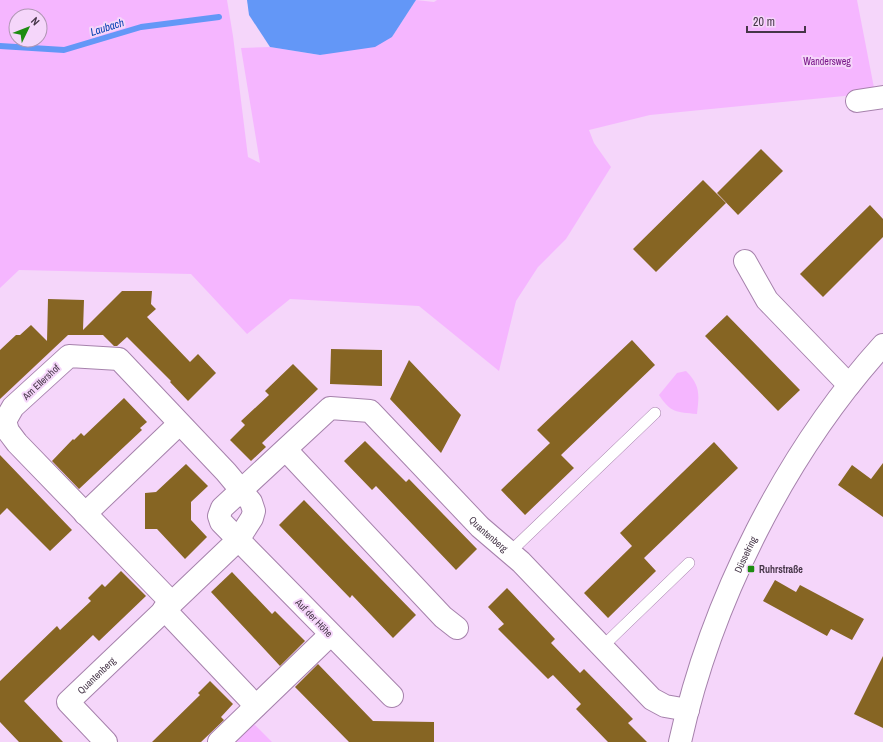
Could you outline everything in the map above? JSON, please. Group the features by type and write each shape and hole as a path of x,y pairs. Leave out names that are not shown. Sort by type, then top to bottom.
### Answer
{"street":[{"path":"857,101 883,98"},
{"path":"746,260 767,300 849,385"},
{"name":"Düsselring","path":"680,742 688,710 719,617 750,546 802,451 849,385 883,345"},
{"name":"Am Ellershof","path":"167,606 85,514 17,443 8,431 5,422 13,407 69,356 119,359 242,490"},
{"name":"Quantenberg","path":"238,540 221,522 219,516 222,508 330,408 370,411 480,527 510,552 652,699 665,706 688,710"},
{"path":"85,514 179,424"},
{"path":"286,450 443,617 457,628"},
{"name":"Quantenberg","path":"106,742 68,702 167,606 238,540 252,518 254,511 251,502 242,490"},
{"name":"Auf der Höhe","path":"238,540 330,635 392,696"},
{"path":"167,606 256,706"},
{"path":"219,742 330,635"}],"lane":[{"path":"510,552 655,413"},
{"path":"602,647 688,563"}],"green space":[{"name":"Wandersweg","path":"0,0 227,0 248,157 260,163 241,48 270,47 320,55 392,37 416,0 434,2 437,0 857,0 875,93 650,115 589,130 594,143 611,167 566,239 538,267 516,301 499,371 419,306 290,299 247,334 191,274 19,270 0,288"},
{"path":"686,371 697,386 697,414 679,412 671,408 659,395 677,373"},
{"path":"253,723 272,742 234,742"}],"water":[{"path":"247,0 416,0 392,37 375,47 320,55 270,47 249,15"}],"building":[{"path":"761,149 783,171 738,215 717,193"},
{"path":"703,180 726,203 656,272 633,249"},
{"path":"870,205 883,219 883,237 823,297 800,274"},
{"path":"122,291 152,291 151,304 156,309 147,317 190,362 198,354 216,373 188,401 170,382 171,381 127,337 117,346 114,346 103,335 68,335 0,399 0,350 16,335 20,335 31,325 47,341 48,299 84,300 83,330"},
{"path":"727,315 800,390 778,411 705,336"},
{"path":"632,340 655,365 561,455 574,468 525,515 501,490 550,443 537,430"},
{"path":"331,349 382,350 382,386 330,384"},
{"path":"409,360 461,415 441,453 390,399"},
{"path":"293,364 318,389 262,443 266,447 251,461 230,440 245,425 241,421 269,395 265,391"},
{"path":"124,398 147,422 140,428 142,430 79,489 52,461 73,439 74,440 81,433 84,436"},
{"path":"365,441 406,482 409,479 477,549 456,570 376,486 372,490 344,461"},
{"path":"714,442 738,468 644,558 656,571 608,618 584,593 632,546 620,533"},
{"path":"0,455 72,530 50,551 7,508 0,515"},
{"path":"883,463 883,517 838,485 852,465 871,479"},
{"path":"186,464 208,486 191,502 191,520 207,537 185,559 157,529 145,529 145,493 156,492"},
{"path":"304,500 416,615 393,638 352,595 350,598 279,525"},
{"path":"121,571 146,596 99,641 93,635 24,701 63,742 19,742 0,722 0,681 57,626 60,630 91,601 88,598 102,584 105,587"},
{"path":"232,572 272,614 275,611 305,641 280,666 211,592"},
{"path":"775,580 796,592 800,585 864,619 852,640 831,629 827,636 763,601"},
{"path":"507,588 555,639 551,643 580,673 584,669 633,719 628,723 647,742 608,742 576,709 581,704 553,675 548,679 498,629 504,624 488,607"},
{"path":"883,656 883,728 854,714"},
{"path":"318,664 373,721 434,722 434,742 349,742 295,687"},
{"path":"210,681 233,704 221,717 224,720 201,742 152,742 200,695 198,693"}],"waterway":[{"name":"Laubach","path":"0,46 64,50 141,27 219,17"}],"place":[{"name":"Ruhrstraße","path":"751,569"}]}
